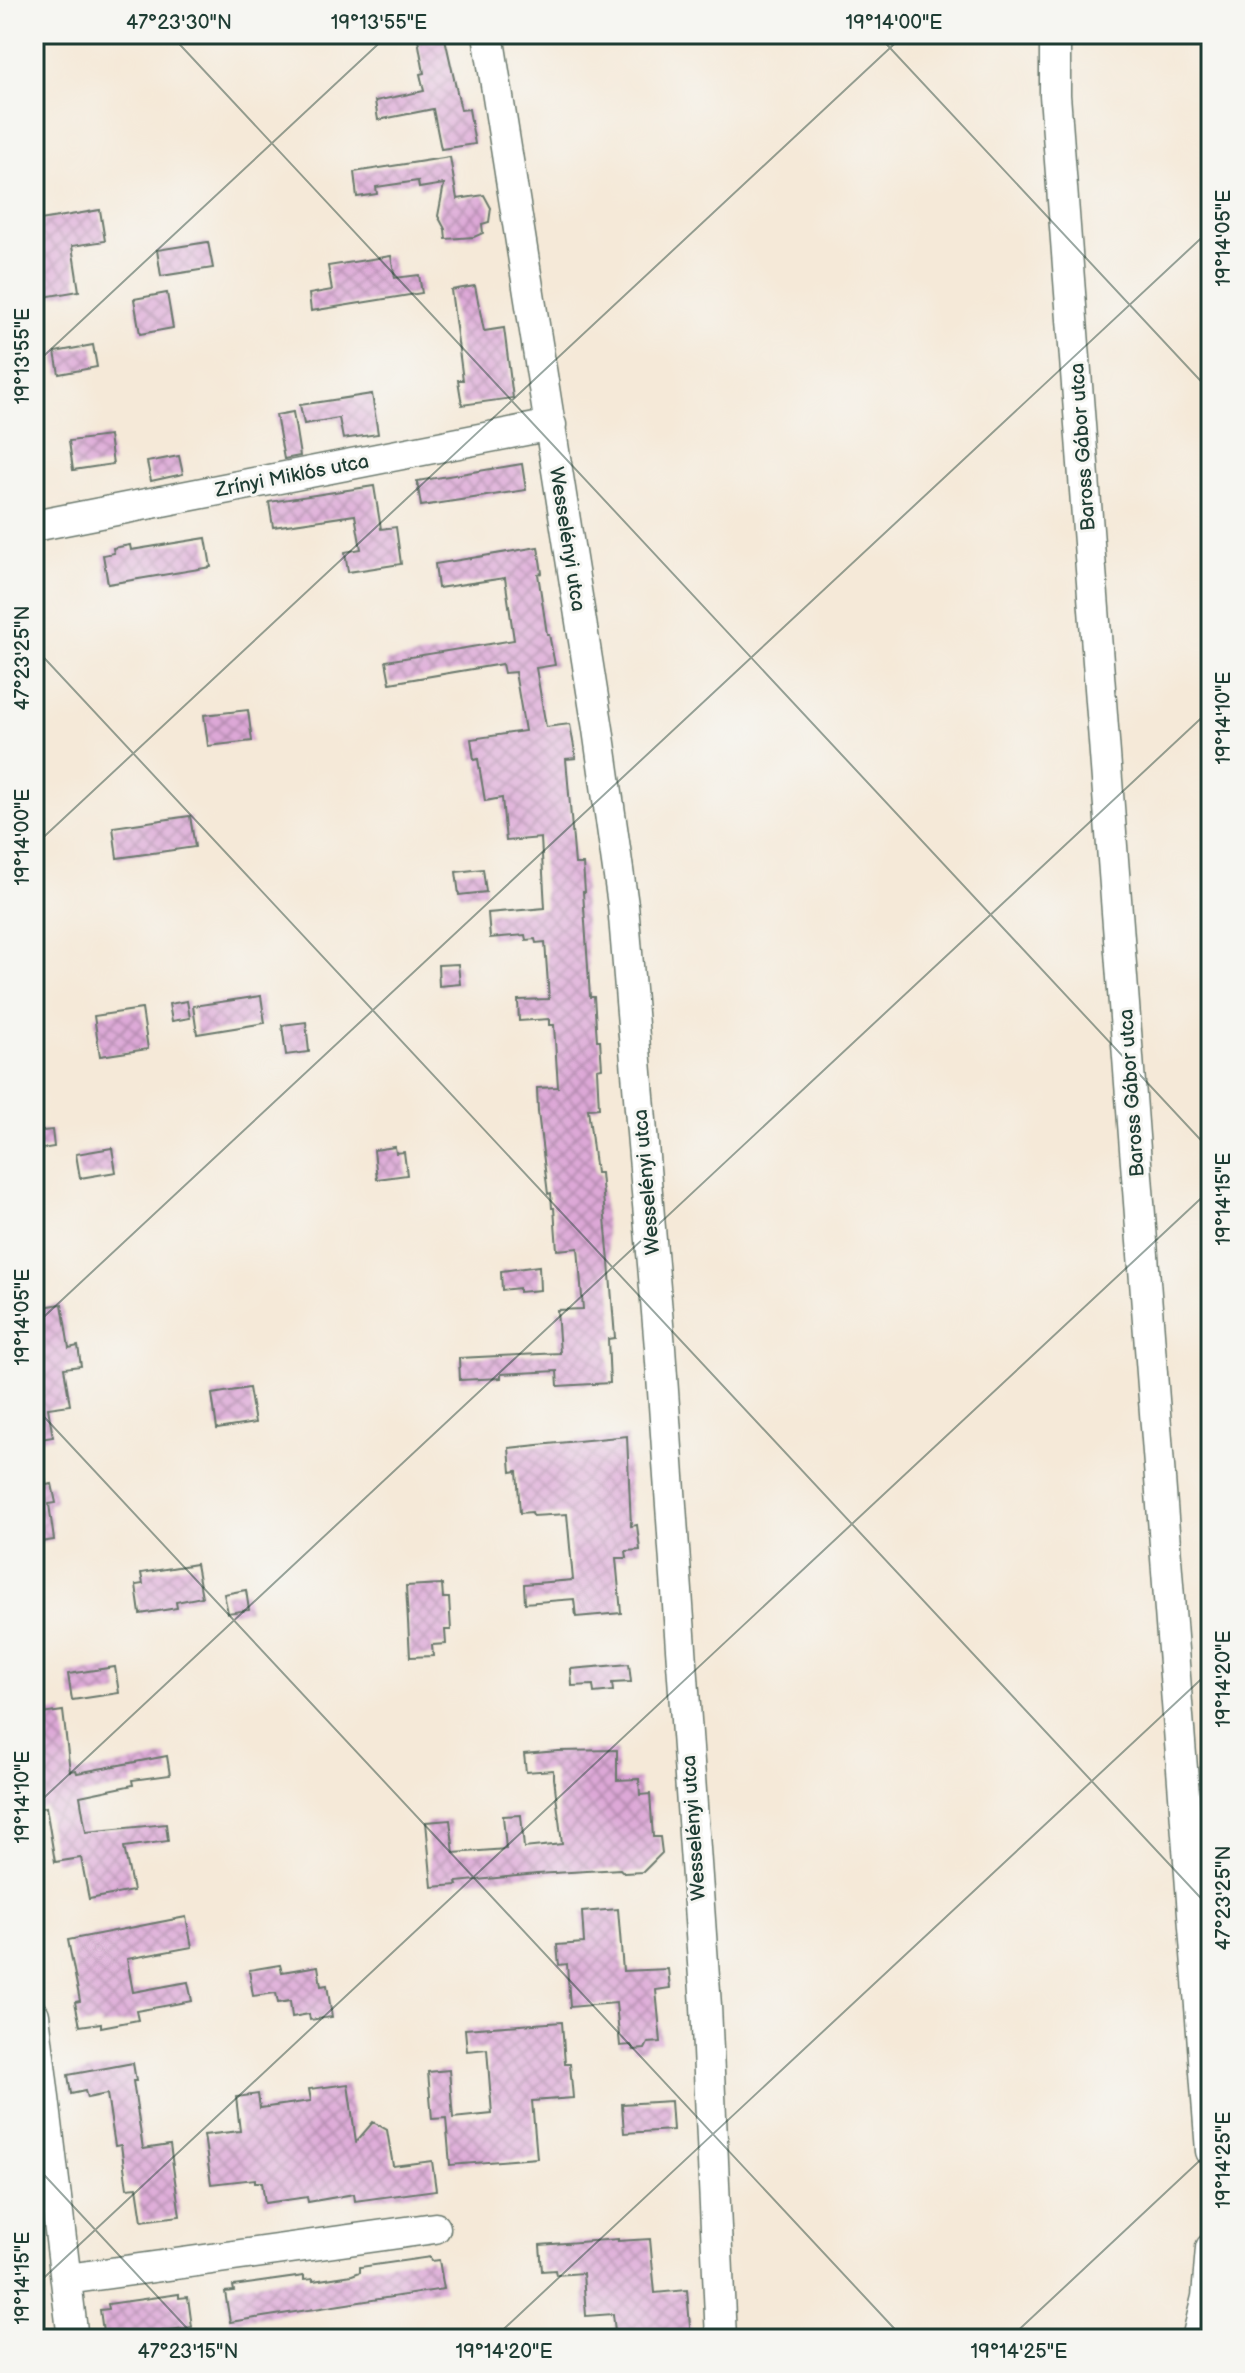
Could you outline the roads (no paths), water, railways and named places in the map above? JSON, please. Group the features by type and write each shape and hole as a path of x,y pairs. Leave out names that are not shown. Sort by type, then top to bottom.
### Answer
{"street":[{"name":"Wesselényi utca","path":"488,34 623,905 661,1363 706,2006 721,2339"},
{"name":"Baross Gábor utca","path":"1055,34 1055,95 1211,2151"},
{"name":"Zrínyi Miklós utca","path":"34,526 551,425"},
{"path":"34,2015 73,2339"},
{"path":"67,2279 435,2228"},
{"path":"1197,2339 1207,2297 1211,2248"}]}
